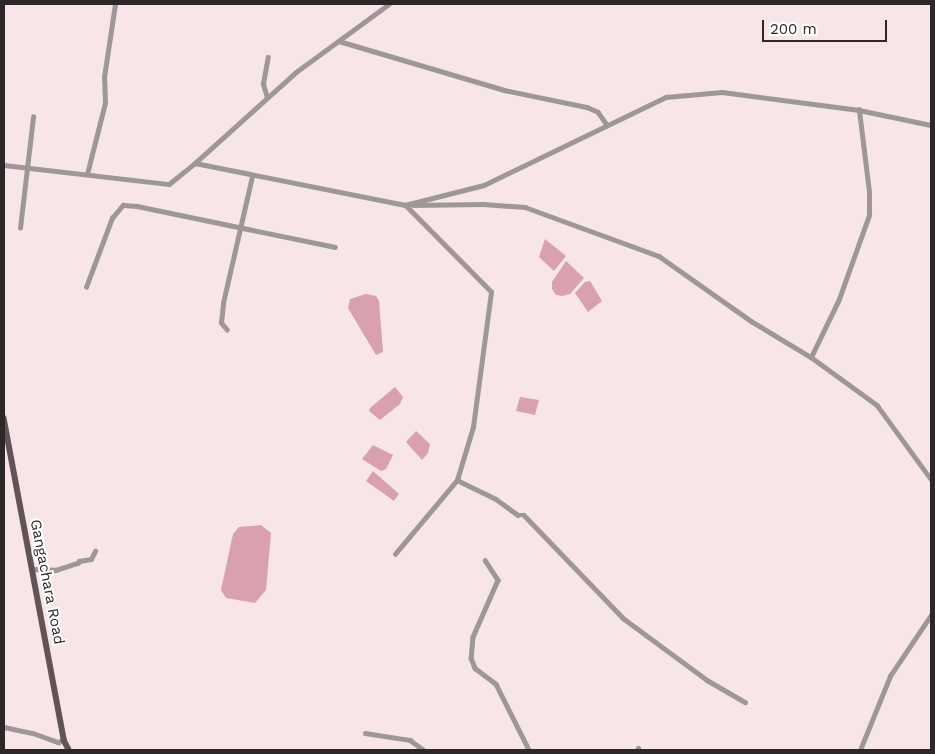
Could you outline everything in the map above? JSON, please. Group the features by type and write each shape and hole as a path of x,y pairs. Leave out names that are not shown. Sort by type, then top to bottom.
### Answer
{"main road":[{"name":"Gangachara Road","path":"4,418 64,740 68,750"}],"street":[{"path":"87,174 105,103 104,77 115,4"},
{"path":"4,165 168,184 195,164 296,72 390,4"},
{"path":"339,41 504,90 587,106 598,112 607,125"},
{"path":"267,98 263,84 268,57"},
{"path":"405,205 484,184 666,97 722,92 858,110 931,125"},
{"path":"811,357 839,299 869,215 869,192 858,110"},
{"path":"20,228 33,117"},
{"path":"195,164 405,205 483,204 525,207 659,256 751,321 811,357 877,405 931,479"},
{"path":"228,330 221,323 222,310 252,176"},
{"path":"86,287 112,218 123,205 137,206 335,247"},
{"path":"395,554 457,480 473,426 491,292 405,205"},
{"path":"457,480 496,499 518,515 524,515 623,618 707,680 745,702"},
{"path":"32,569 56,570 79,561 91,559 94,551"},
{"path":"485,560 498,580 473,638 471,658 475,668 496,684 529,750"},
{"path":"860,750 890,676 931,614"},
{"path":"4,727 33,733 58,742 64,740"},
{"path":"365,733 410,740 424,750"}],"shaded area":[{"path":"545,239 566,256 554,271 539,257"},
{"path":"566,261 584,278 570,294 556,295 552,289 552,282"},
{"path":"590,281 602,301 588,312 575,293 585,282"},
{"path":"366,294 376,296 379,301 383,352 376,355 348,308 350,299"},
{"path":"395,387 403,397 400,404 380,420 369,411 370,408"},
{"path":"520,397 539,400 535,415 516,411"},
{"path":"416,431 430,444 428,453 422,460 406,442"},
{"path":"373,445 393,455 386,469 381,471 362,459"},
{"path":"373,471 399,494 394,501 366,481"},
{"path":"261,525 271,533 266,590 255,603 226,598 221,590 233,534 239,527"}]}
